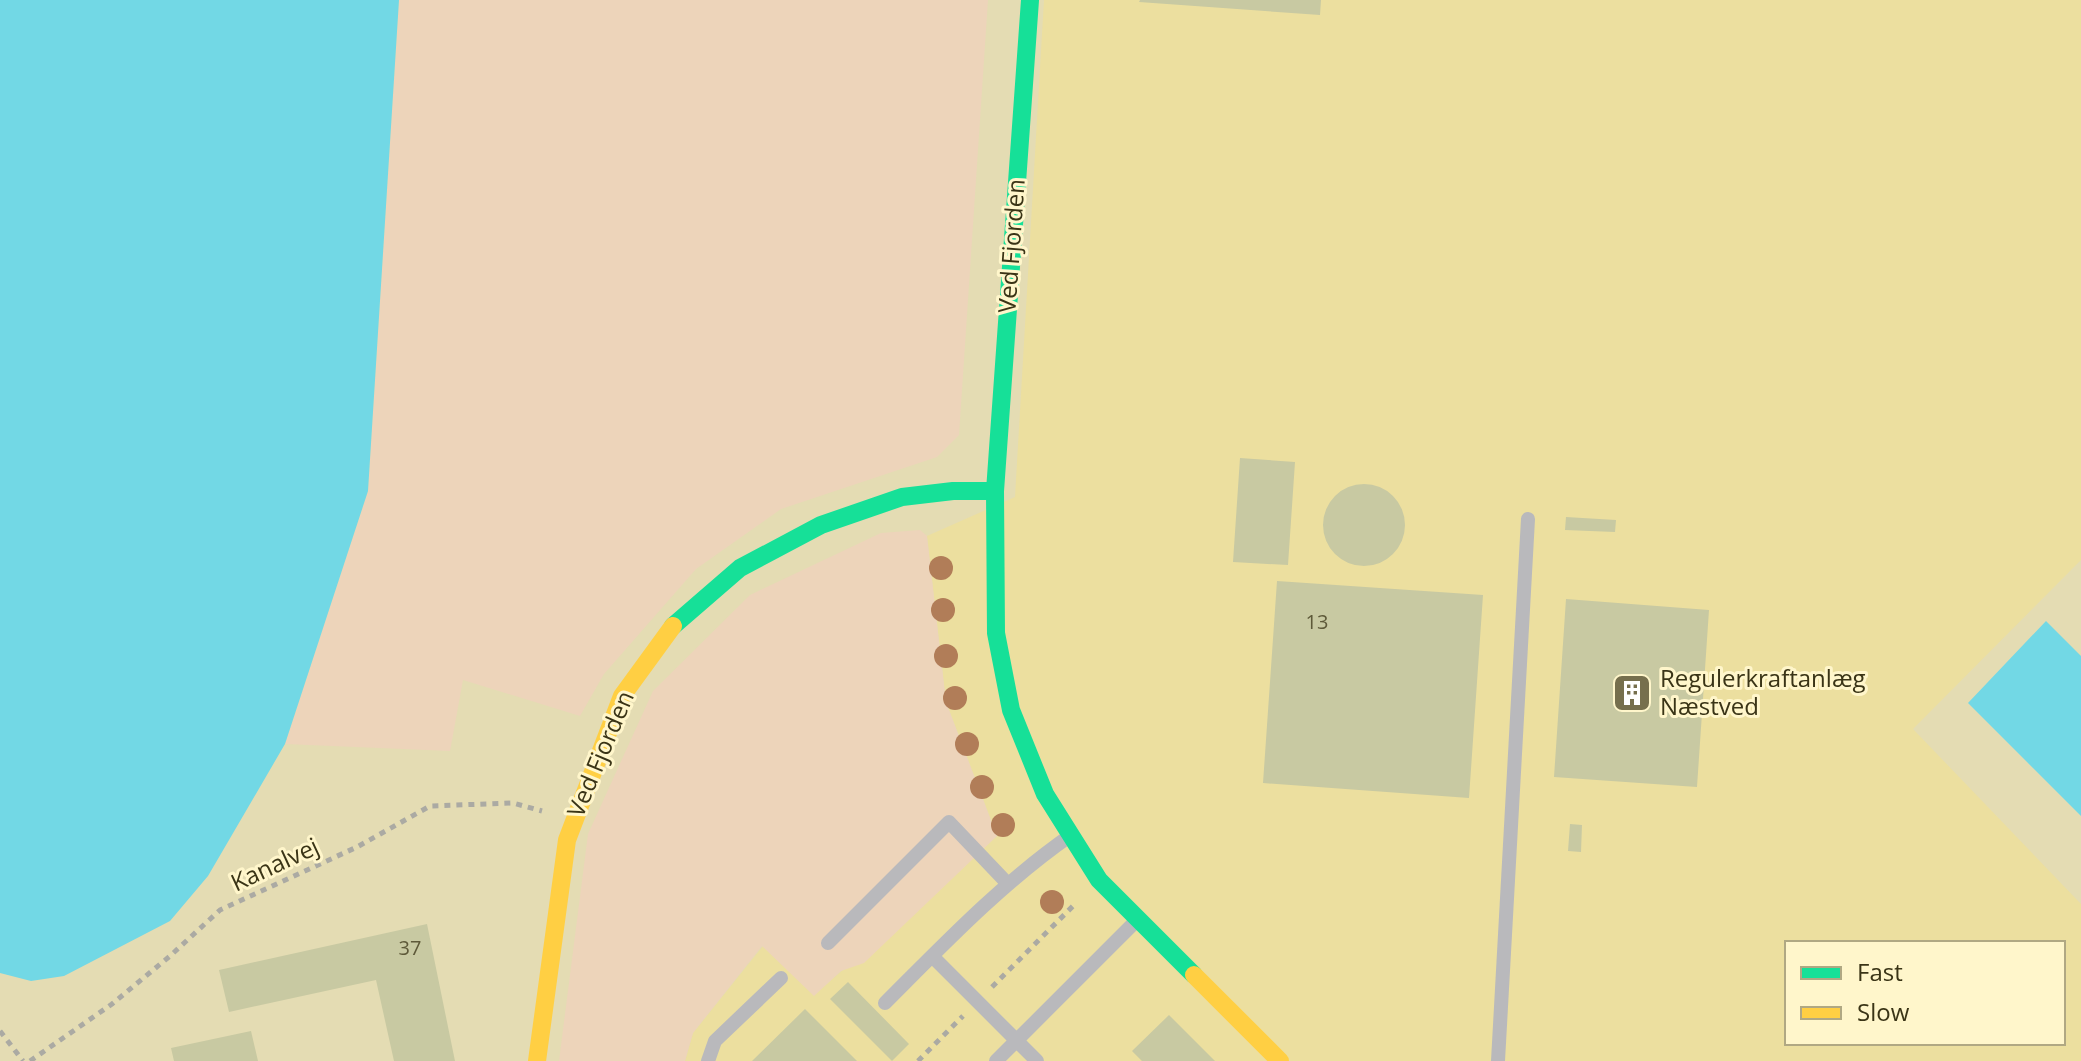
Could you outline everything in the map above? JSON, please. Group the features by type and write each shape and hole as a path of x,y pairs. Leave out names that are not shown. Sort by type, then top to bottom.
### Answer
{"street":[{"name":"Ved Fjorden","path":"1030,0 995,491 996,633 1011,710 1045,794 1099,880 1280,1061"},
{"name":"Ved Fjorden","path":"537,1061 567,840 622,696 667,631 740,568 821,525 902,497 953,491 995,491"}],"lane":[{"path":"1498,1061 1528,519"},
{"path":"828,943 949,822 1008,884"},
{"path":"885,1003 1008,884 1071,835"},
{"path":"996,1061 1138,919"},
{"path":"932,956 1037,1061"},
{"path":"708,1061 715,1041 781,978"}],"path":[{"name":"Kanalvej","path":"30,1061 112,1004 220,910 357,847 430,806 513,803 573,821"},
{"path":"918,1061 1099,880"},
{"path":"0,1031 23,1061"}],"shaded area":[{"path":"399,0 988,0 959,435 937,457 781,509 696,569 604,674 580,716 463,680 450,751 285,744 368,491"},
{"path":"1044,0 2081,0 2081,560 1913,729 2081,904 2081,1061 685,1061 693,1033 763,946 814,995 997,836 946,702 927,536 1015,497"},
{"path":"920,530 927,536 946,702 997,836 864,963 841,971 814,996 762,946 693,1033 685,1061 559,1061 588,834 653,691 750,595 881,533"}],"water":[{"path":"0,0 399,0 368,491 285,744 208,876 170,921 64,976 31,981 0,973"},
{"path":"2046,621 2081,656 2081,816 1968,703"}],"building":[{"path":"1140,0 1321,0 1320,15"},
{"path":"1240,458 1295,462 1288,565 1233,562"},
{"path":"1356,484 1372,484 1387,491 1398,502 1405,525 1402,541 1393,554 1372,566 1356,566 1341,559 1330,548 1323,533 1323,517 1330,502 1341,491"},
{"path":"1566,517 1616,520 1615,532 1565,530"},
{"path":"1277,581 1483,595 1469,798 1263,783"},
{"name":"Regulerkraftanlæg Næstved","path":"1566,599 1709,610 1697,787 1554,777"},
{"path":"1570,824 1582,825 1581,852 1568,851"},
{"path":"427,924 455,1061 394,1061 376,980 229,1012 219,970"},
{"path":"848,982 909,1044 892,1061 830,999"},
{"path":"805,1009 857,1061 752,1061"},
{"path":"1169,1015 1215,1061 1142,1061 1132,1051"},
{"path":"251,1031 258,1061 174,1061 171,1048"}],"traffic: fast":[{"path":"1030,0 995,491 996,633 1011,710 1045,794 1099,880 1194,975"},
{"path":"673,626 740,568 821,525 902,497 953,491 995,491"}],"traffic: slow":[{"path":"537,1061 567,840 622,696 673,626"},
{"path":"1194,975 1280,1061"}],"place":[{"name":"Regulerkraftanlæg Næstved","path":"1632,693"}]}
